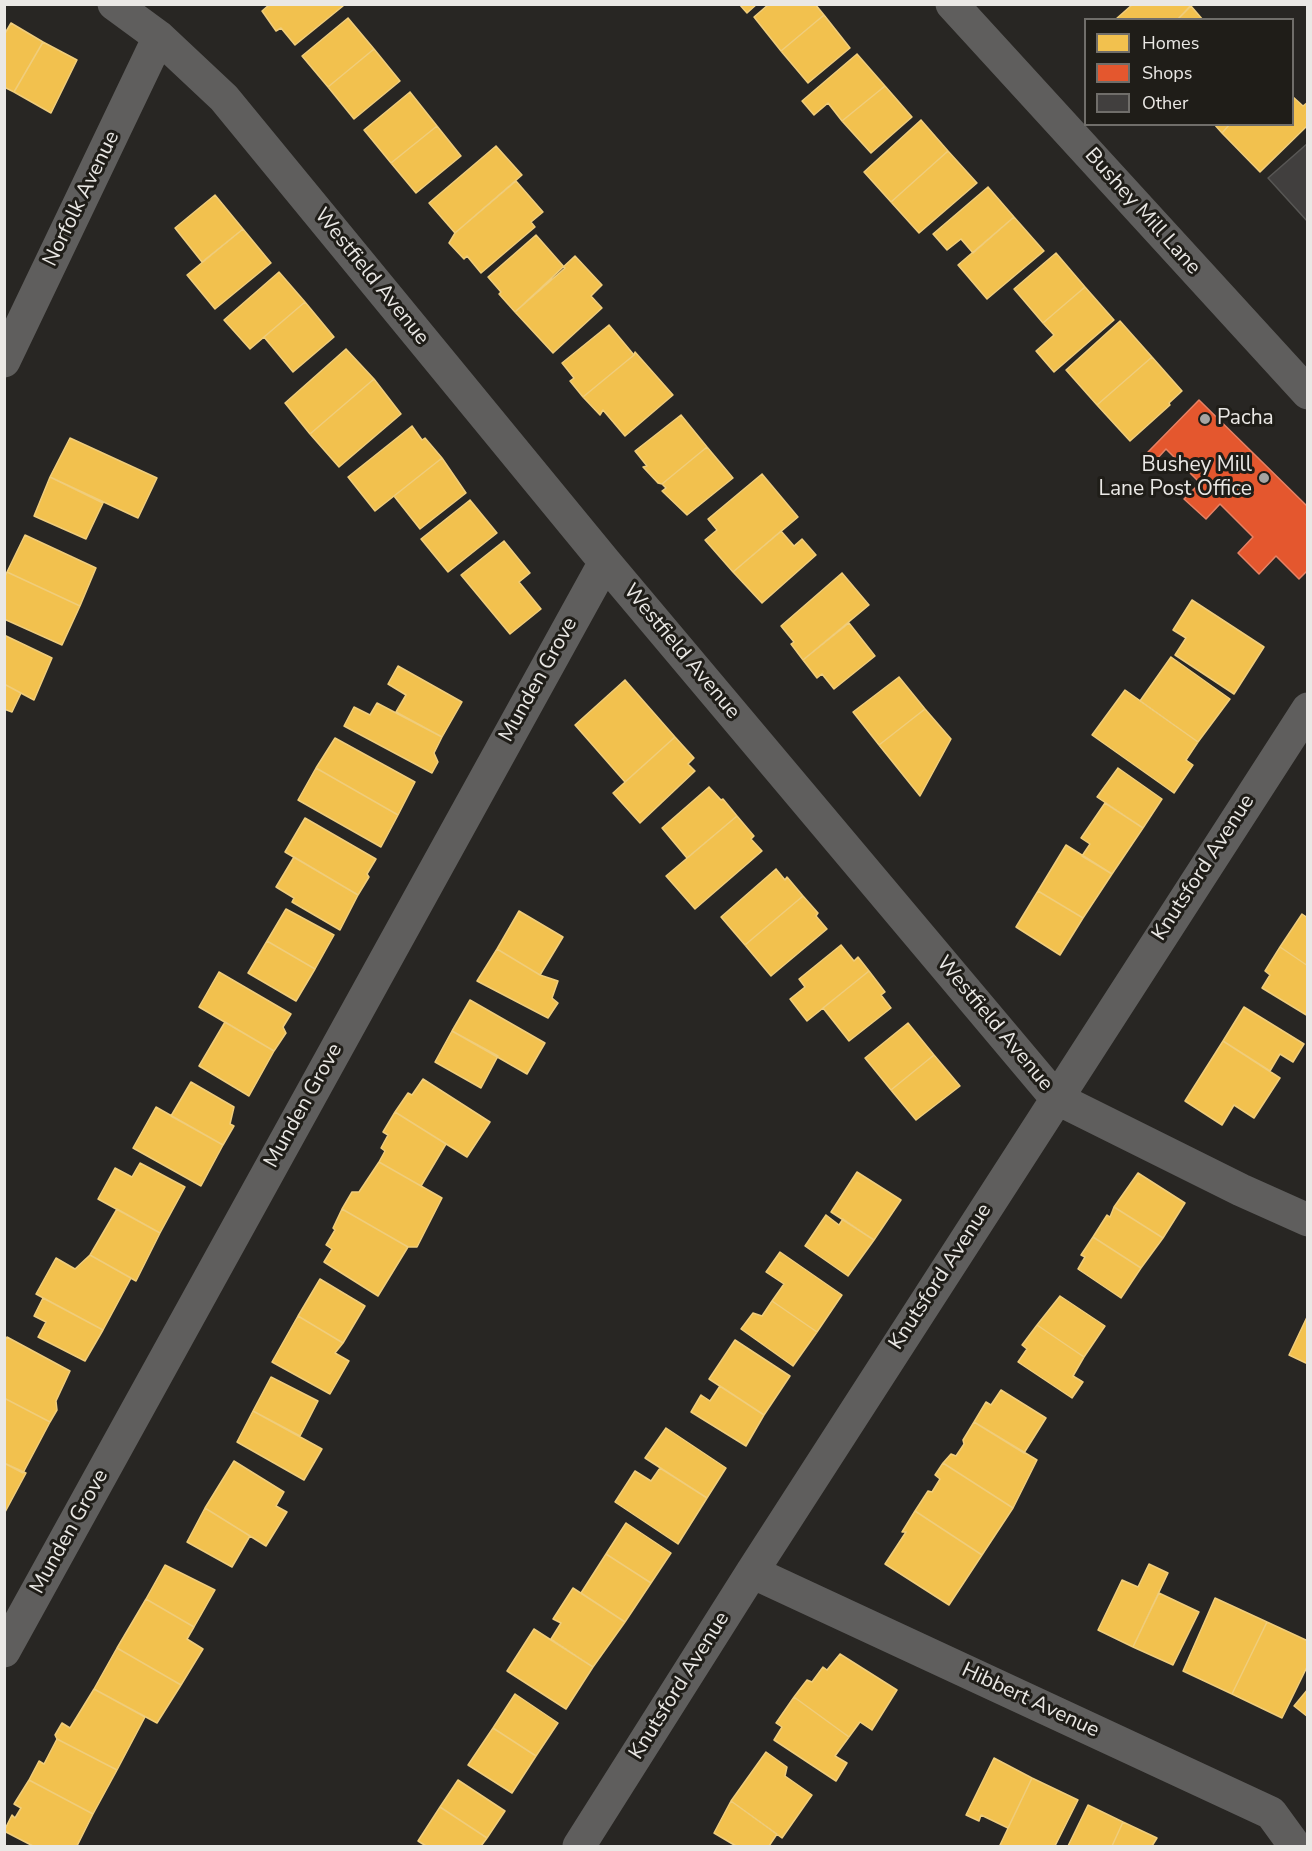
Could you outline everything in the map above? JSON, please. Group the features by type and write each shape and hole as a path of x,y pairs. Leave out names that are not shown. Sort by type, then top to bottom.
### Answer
{"street":[{"name":"Westfield Avenue","path":"114,4 159,37 224,98 605,562 1056,1098 1241,1190 1308,1220"},
{"name":"Bushey Mill Lane","path":"951,4 1308,393"},
{"name":"Norfolk Avenue","path":"4,361 159,37"},
{"name":"Munden Grove","path":"4,1651 605,562"},
{"name":"Knutsford Avenue","path":"579,1846 752,1572 1308,709"},
{"name":"Hibbert Avenue","path":"752,1572 1271,1813 1294,1846"}],"building: Homes":[{"path":"270,4 342,4 343,6 295,45 281,28 276,31 262,11"},
{"path":"739,4 757,4 747,13"},
{"path":"769,4 815,4 824,15 781,51 754,17"},
{"path":"1133,4 1192,4 1179,18 1117,18"},
{"path":"1191,6 1201,18 1179,18"},
{"path":"824,15 850,48 808,83 781,51"},
{"path":"348,18 374,49 328,87 302,56"},
{"path":"11,23 43,42 14,92 4,87 4,35"},
{"path":"43,42 77,60 51,113 14,92"},
{"path":"374,49 400,81 354,119 328,87"},
{"path":"857,54 885,86 842,121 828,103 814,115 802,101"},
{"path":"885,86 912,117 871,153 842,121"},
{"path":"410,92 437,126 391,163 364,130"},
{"path":"1294,98 1303,106 1308,102 1308,125 1260,172 1222,133 1228,126 1294,126"},
{"path":"921,120 948,151 891,202 864,172"},
{"path":"437,126 461,156 416,193 391,163"},
{"path":"1216,126 1228,126 1222,133"},
{"path":"496,146 522,175 455,233 429,203"},
{"path":"948,151 977,183 919,233 891,202"},
{"path":"516,181 543,212 531,222 535,227 481,273 467,256 464,259 449,243 455,233"},
{"path":"988,187 1014,217 973,253 961,239 947,250 933,234"},
{"path":"215,195 243,229 202,262 175,228"},
{"path":"1014,217 1044,251 987,299 958,265"},
{"path":"243,229 271,263 215,309 187,275"},
{"path":"536,235 565,268 515,312 488,277"},
{"path":"1056,253 1085,287 1043,323 1014,289"},
{"path":"575,256 602,285 591,296 602,308 553,353 515,312"},
{"path":"279,272 305,302 250,349 224,320"},
{"path":"1085,287 1114,320 1054,372 1036,351 1054,335 1043,323"},
{"path":"305,302 334,337 293,372 264,337"},
{"path":"1120,321 1152,357 1097,405 1066,370"},
{"path":"609,325 634,355 583,397 570,381 574,378 562,363"},
{"path":"346,349 374,379 310,434 285,403"},
{"path":"635,352 673,395 625,436 603,410 600,415 583,397"},
{"path":"1152,357 1182,391 1130,441 1097,405"},
{"path":"374,379 401,414 339,467 310,434"},
{"path":"681,415 707,447 662,484 658,483 643,467 647,466 635,451"},
{"path":"412,426 422,440 425,438 442,458 375,511 348,477"},
{"path":"70,438 157,478 138,518 50,477"},
{"path":"707,447 733,478 687,515 662,491 666,488 662,484"},
{"path":"442,458 466,493 420,529 394,496"},
{"path":"762,474 798,517 733,572 705,540 717,530 708,519"},
{"path":"50,477 103,503 86,539 34,516"},
{"path":"470,500 497,533 448,572 421,539"},
{"path":"781,531 794,546 802,539 816,555 762,603 733,572"},
{"path":"25,535 96,568 80,606 7,572"},
{"path":"504,541 530,573 519,582 541,609 510,634 461,575"},
{"path":"7,572 80,606 62,645 4,619 4,578"},
{"path":"842,573 869,605 803,660 791,644 794,642 781,626"},
{"path":"1192,600 1264,647 1234,694 1175,655 1186,638 1173,630"},
{"path":"849,623 875,656 834,689 822,674 817,678 803,660"},
{"path":"4,635 52,658 34,700 4,684"},
{"path":"1171,657 1230,699 1198,742 1140,701"},
{"path":"398,666 462,702 442,737 396,712 406,695 388,684"},
{"path":"899,677 925,709 879,745 853,712"},
{"path":"625,680 675,737 625,782 575,725"},
{"path":"4,684 21,693 12,712 4,709"},
{"path":"1125,690 1198,742 1186,760 1193,765 1174,793 1092,735"},
{"path":"377,703 442,737 434,753 438,762 432,773 344,726 354,707 370,715"},
{"path":"925,709 951,739 920,796 879,745"},
{"path":"675,737 694,758 688,764 695,771 640,823 613,793"},
{"path":"335,738 415,782 398,815 316,768"},
{"path":"316,768 398,815 381,847 298,800"},
{"path":"1118,768 1162,799 1143,828 1097,797"},
{"path":"709,787 737,816 687,858 662,828"},
{"path":"1105,803 1143,828 1112,874 1082,856 1090,844 1081,838"},
{"path":"737,816 754,836 751,839 762,851 695,909 666,876"},
{"path":"305,818 376,859 358,895 285,852"},
{"path":"1066,845 1112,874 1083,918 1038,891"},
{"path":"294,857 358,895 340,930 292,902 294,898 276,887"},
{"path":"776,869 785,880 787,877 803,896 745,945 721,917"},
{"path":"1038,891 1083,918 1060,955 1016,927"},
{"path":"803,896 818,913 816,916 827,929 771,976 745,945"},
{"path":"286,909 334,935 315,969 267,941"},
{"path":"519,911 563,937 540,975 497,949"},
{"path":"1302,914 1308,918 1308,966 1280,947"},
{"path":"267,941 315,969 296,1001 248,973"},
{"path":"841,945 854,961 858,957 869,971 807,1021 790,999 805,987 799,979"},
{"path":"1280,947 1308,966 1308,1016 1262,988 1270,975 1265,971"},
{"path":"497,949 540,975 558,981 552,998 558,1003 548,1018 477,981"},
{"path":"869,971 885,992 881,995 891,1008 849,1041 823,1008"},
{"path":"219,972 291,1014 283,1027 286,1033 274,1051 199,1007"},
{"path":"470,1000 545,1043 527,1074 452,1031"},
{"path":"1244,1007 1304,1044 1293,1062 1280,1054 1270,1071 1223,1041"},
{"path":"225,1022 274,1051 249,1096 199,1066"},
{"path":"908,1023 934,1055 891,1090 865,1058"},
{"path":"452,1031 498,1056 481,1088 435,1062"},
{"path":"1223,1041 1280,1078 1254,1118 1234,1105 1222,1125 1185,1101"},
{"path":"934,1055 960,1086 916,1120 891,1090"},
{"path":"423,1079 490,1122 467,1157 395,1112 408,1093 412,1095"},
{"path":"191,1082 234,1107 230,1124 234,1126 223,1145 171,1116"},
{"path":"156,1107 223,1145 201,1186 133,1148"},
{"path":"395,1112 446,1144 421,1186 379,1162 385,1151 381,1148 388,1135 383,1132"},
{"path":"379,1162 442,1198 417,1247 408,1247 342,1209 352,1192 359,1192"},
{"path":"140,1163 185,1187 160,1233 98,1199 115,1168 132,1177"},
{"path":"857,1172 901,1200 874,1240 831,1212"},
{"path":"1138,1173 1185,1203 1163,1238 1114,1207"},
{"path":"1114,1207 1163,1238 1141,1268 1093,1237 1107,1215 1110,1217"},
{"path":"117,1209 160,1233 136,1281 90,1255"},
{"path":"342,1209 408,1247 378,1296 324,1262 332,1249 326,1245 335,1230 333,1228"},
{"path":"826,1215 839,1225 843,1219 874,1240 848,1276 805,1246"},
{"path":"1093,1237 1141,1268 1121,1298 1078,1269 1085,1257 1081,1255"},
{"path":"780,1252 842,1295 817,1332 772,1301 784,1284 766,1272"},
{"path":"90,1255 131,1278 103,1330 36,1294 56,1258 75,1269"},
{"path":"320,1279 365,1306 343,1343 298,1316"},
{"path":"1060,1296 1105,1326 1084,1357 1037,1325"},
{"path":"43,1298 103,1330 85,1361 38,1337 46,1322 34,1316"},
{"path":"772,1301 817,1332 793,1366 741,1329 753,1313 762,1316"},
{"path":"1308,1315 1308,1364 1289,1355"},
{"path":"298,1316 343,1343 335,1353 349,1361 330,1394 272,1362"},
{"path":"1037,1325 1084,1357 1073,1376 1083,1382 1072,1398 1018,1362 1027,1349 1022,1345"},
{"path":"7,1337 70,1371 56,1401 57,1410 50,1422 4,1398 4,1342"},
{"path":"735,1340 790,1376 764,1415 709,1379"},
{"path":"271,1377 318,1401 300,1436 253,1411"},
{"path":"720,1386 764,1415 746,1446 691,1412 701,1395 710,1401"},
{"path":"1001,1390 1046,1418 1024,1453 974,1422 986,1402 991,1405"},
{"path":"4,1398 50,1422 23,1473 4,1463"},
{"path":"253,1411 322,1449 304,1480 237,1442"},
{"path":"974,1422 1037,1460 1013,1508 943,1463 951,1454 956,1456"},
{"path":"666,1428 726,1468 707,1498 645,1458"},
{"path":"234,1461 284,1492 276,1506 287,1512 266,1546 205,1508"},
{"path":"4,1463 26,1473 4,1514"},
{"path":"943,1463 1013,1508 982,1555 915,1511 928,1491 932,1492 940,1479 935,1475"},
{"path":"660,1468 707,1498 678,1544 615,1502 635,1471 651,1481"},
{"path":"205,1508 250,1536 232,1567 187,1542"},
{"path":"915,1511 982,1555 949,1605 885,1564 906,1532 902,1532"},
{"path":"626,1523 671,1553 651,1583 606,1554"},
{"path":"606,1554 651,1583 625,1622 581,1593"},
{"path":"1149,1564 1168,1573 1133,1647 1098,1630 1122,1580 1138,1587"},
{"path":"165,1565 215,1590 194,1627 146,1599"},
{"path":"573,1588 625,1622 593,1667 551,1639 561,1623 553,1619"},
{"path":"1159,1593 1199,1612 1173,1665 1133,1647"},
{"path":"1215,1598 1267,1622 1232,1694 1183,1671"},
{"path":"146,1599 194,1627 187,1639 203,1649 181,1685 117,1648"},
{"path":"1267,1622 1308,1641 1308,1665 1282,1718 1232,1694"},
{"path":"534,1629 593,1667 566,1709 507,1671"},
{"path":"117,1648 181,1685 157,1723 94,1689"},
{"path":"840,1654 897,1690 872,1730 860,1722 849,1737 794,1697 807,1680 812,1682 823,1667 827,1670"},
{"path":"94,1689 145,1717 117,1770 57,1739 55,1735 62,1723 70,1728"},
{"path":"1308,1689 1308,1717 1294,1706"},
{"path":"515,1694 558,1723 536,1756 493,1728"},
{"path":"794,1697 849,1737 835,1756 847,1763 836,1781 774,1740 782,1727 776,1723"},
{"path":"493,1728 536,1756 512,1793 468,1765"},
{"path":"57,1739 117,1770 93,1814 29,1780 39,1761 44,1764"},
{"path":"766,1752 787,1767 785,1776 812,1795 782,1838 731,1801"},
{"path":"994,1758 1032,1778 1008,1828 981,1815 979,1821 966,1815"},
{"path":"1032,1778 1078,1800 1055,1846 1002,1846 1000,1845"},
{"path":"29,1780 93,1814 77,1846 33,1846 4,1831 12,1815 15,1818 21,1808 14,1804"},
{"path":"458,1780 505,1811 487,1838 440,1807"},
{"path":"731,1801 777,1834 769,1846 736,1846 714,1833"},
{"path":"1088,1805 1123,1822 1112,1846 1068,1846"},
{"path":"440,1807 487,1838 481,1846 426,1846 418,1841"},
{"path":"1123,1822 1157,1838 1152,1846 1112,1846"}],"building: Shops":[{"path":"1199,400 1308,507 1308,570 1299,579 1276,556 1259,574 1238,553 1253,537 1220,504 1206,519 1184,499 1200,483 1166,449 1156,460 1148,452"}],"building: Other":[{"path":"1308,143 1308,222 1268,178"}],"place":[{"name":"Pacha","path":"1205,419"},
{"name":"Bushey Mill Lane Post Office","path":"1264,478"}]}
